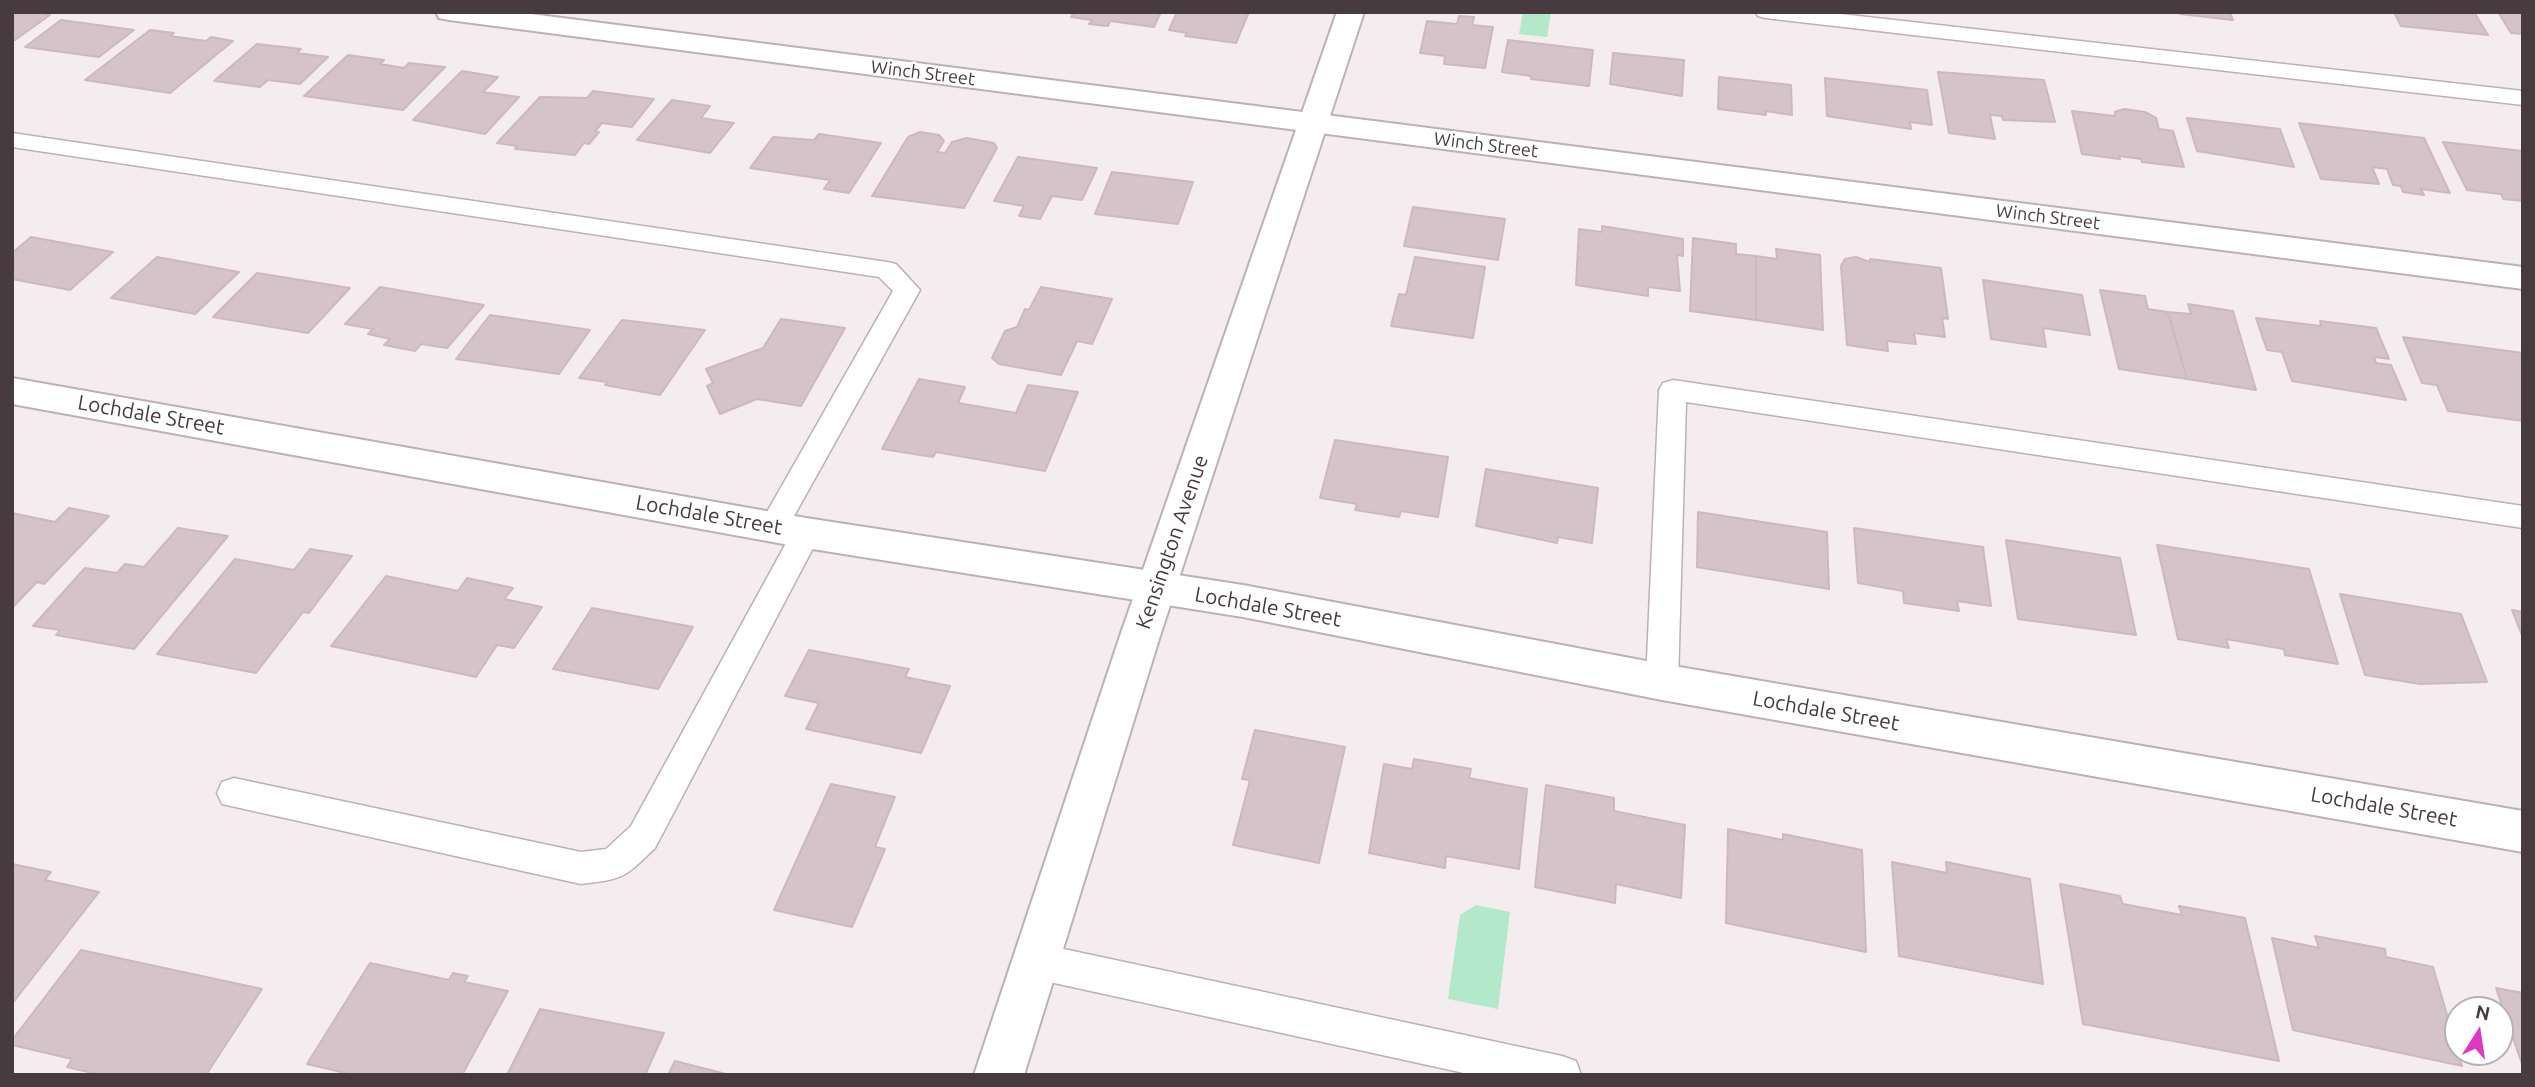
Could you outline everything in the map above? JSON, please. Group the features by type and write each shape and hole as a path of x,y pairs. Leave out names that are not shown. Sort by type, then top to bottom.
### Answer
{"street":[{"name":"Winch Street","path":"449,12 2523,278"},
{"name":"Kensington Avenue","path":"999,1075 1156,588 1351,12"},
{"name":"Lochdale Street","path":"12,391 790,530 1243,601 1662,682 2523,832"}],"lane":[{"path":"1765,12 2523,99"},
{"path":"12,140 887,270 907,290 643,836 614,864 581,869 234,793"},
{"path":"1662,682 1673,390 2523,517"},
{"path":"1036,961 1562,1075"}],"shaded area":[{"path":"1523,12 1551,12 1547,37 1519,34"},
{"path":"1476,905 1510,912 1498,1009 1448,999 1460,915"}],"building":[{"path":"16,12 50,15 12,42 12,15"},
{"path":"1074,12 1161,12 1154,27 1110,21 1108,26 1089,24 1092,20 1071,17"},
{"path":"1177,12 1249,12 1236,43 1185,36 1187,33 1169,30"},
{"path":"2179,12 2230,12 2233,20 2180,14"},
{"path":"2394,12 2474,12 2488,35 2401,26"},
{"path":"2498,12 2523,12 2523,34 2511,33"},
{"path":"1459,16 1474,17 1472,25 1493,27 1485,68 1444,64 1445,56 1420,53 1427,21 1457,24"},
{"path":"61,20 134,30 99,57 25,47"},
{"path":"150,30 206,41 211,37 233,41 170,93 85,80"},
{"path":"1508,40 1593,50 1589,86 1531,79 1531,76 1502,72"},
{"path":"257,44 301,49 297,53 328,57 300,84 268,80 260,87 214,81"},
{"path":"1613,53 1684,60 1682,96 1610,84"},
{"path":"348,55 384,60 380,64 404,68 409,63 445,67 403,110 304,96"},
{"path":"462,71 498,77 483,92 519,97 485,134 413,120"},
{"path":"1938,72 2044,80 2055,122 2003,120 2002,116 1990,115 1995,139 1949,133"},
{"path":"1719,77 1791,85 1792,115 1766,111 1766,115 1718,109"},
{"path":"1825,78 1927,90 1932,125 1910,122 1911,129 1827,116"},
{"path":"593,91 654,99 632,127 602,123 595,131 599,132 589,144 584,143 575,155 515,149 517,146 497,143 540,97 587,98"},
{"path":"672,100 710,106 701,118 734,123 710,153 637,140"},
{"path":"2124,109 2145,112 2156,118 2159,129 2173,131 2184,167 2119,156 2120,159 2082,154 2072,111 2115,116 2115,112"},
{"path":"2187,118 2280,129 2294,167 2197,151"},
{"path":"2299,123 2424,138 2450,193 2421,189 2424,195 2403,192 2401,186 2393,185 2387,169 2372,167 2379,184 2321,179"},
{"path":"920,132 939,135 944,141 937,152 945,153 952,142 967,138 994,143 997,148 964,208 872,196 908,137"},
{"path":"819,134 881,143 849,193 824,189 830,180 750,168 773,137 814,140"},
{"path":"2443,142 2523,151 2523,201 2503,199 2501,194 2467,190"},
{"path":"1018,157 1097,168 1082,200 1052,196 1040,219 1019,216 1024,206 994,201"},
{"path":"1112,172 1193,182 1178,224 1095,214"},
{"path":"1413,207 1505,219 1498,260 1404,246"},
{"path":"1602,226 1683,239 1683,256 1677,255 1680,291 1648,287 1648,296 1576,285 1579,229 1602,232"},
{"path":"31,237 113,252 70,290 12,279 12,253"},
{"path":"1693,238 1736,244 1736,254 1756,256 1756,320 1690,311"},
{"path":"1776,249 1820,255 1823,330 1756,320 1756,256 1777,259"},
{"path":"157,257 239,272 195,314 111,298"},
{"path":"1415,257 1485,267 1473,338 1391,326 1399,294 1406,295"},
{"path":"1856,257 1870,262 1870,259 1941,268 1948,319 1942,318 1945,337 1914,333 1916,344 1887,341 1888,351 1847,345 1841,266 1845,259"},
{"path":"257,273 350,288 308,333 213,317"},
{"path":"1983,280 2082,295 2090,335 2043,328 2046,347 1991,339"},
{"path":"380,287 484,305 447,348 421,344 415,351 384,345 390,339 368,334 373,329 345,324"},
{"path":"1041,287 1112,299 1092,344 1077,341 1061,375 999,364 992,358 1005,331 1017,327 1025,309 1029,310"},
{"path":"2100,290 2145,296 2148,309 2168,312 2187,379 2119,369"},
{"path":"2188,304 2233,311 2256,390 2187,379 2168,312 2191,314"},
{"path":"490,315 590,330 559,374 456,359"},
{"path":"2256,318 2321,326 2320,321 2376,328 2389,359 2374,357 2376,363 2391,365 2406,400 2292,381 2282,352 2267,350"},
{"path":"781,319 845,328 801,406 757,399 720,414 707,386 713,383 706,369 763,348"},
{"path":"622,320 705,330 660,395 579,378"},
{"path":"2403,337 2523,353 2523,421 2448,411 2437,385 2422,383"},
{"path":"919,379 965,387 958,403 1016,413 1028,385 1078,392 1045,471 936,452 933,457 882,449"},
{"path":"1335,440 1448,457 1438,517 1401,511 1399,517 1355,510 1357,504 1320,498"},
{"path":"1486,469 1598,488 1592,543 1558,537 1557,543 1476,526"},
{"path":"69,508 109,516 44,584 37,582 12,608 12,513 55,522"},
{"path":"1698,512 1827,532 1829,589 1697,567"},
{"path":"178,528 228,536 134,649 56,635 60,630 33,626 85,568 117,573 125,564 144,567"},
{"path":"1854,528 1983,547 1991,606 1957,601 1959,611 1904,603 1903,591 1858,583"},
{"path":"2006,540 2120,558 2136,635 2018,619"},
{"path":"2157,545 2309,569 2338,664 2285,655 2284,649 2226,639 2229,648 2178,639"},
{"path":"310,549 352,556 309,613 303,612 256,673 157,654 235,559 294,570"},
{"path":"386,576 458,591 467,578 513,588 504,599 542,607 514,648 497,645 476,677 331,646"},
{"path":"2340,594 2461,614 2487,682 2420,684 2365,675"},
{"path":"592,608 693,627 658,689 553,669"},
{"path":"2512,610 2523,612 2523,638"},
{"path":"809,650 909,669 905,677 950,686 921,753 806,729 819,703 785,696"},
{"path":"1255,730 1345,747 1319,863 1233,845 1250,780 1242,779"},
{"path":"1414,759 1471,769 1469,778 1527,789 1519,869 1446,856 1445,868 1369,853 1384,764 1412,769"},
{"path":"831,784 895,797 875,847 885,849 852,927 774,910"},
{"path":"1546,785 1614,798 1614,811 1685,825 1681,898 1616,884 1615,903 1535,887"},
{"path":"1728,829 1783,840 1783,834 1862,850 1866,952 1726,923"},
{"path":"1892,862 1947,873 1946,862 2030,879 2043,984 1899,956"},
{"path":"12,864 51,872 45,880 99,892 12,1004"},
{"path":"2060,884 2120,896 2123,904 2182,915 2179,906 2245,918 2279,1061 2083,1024"},
{"path":"2315,936 2385,949 2386,957 2433,967 2444,1005 2444,1062 2293,1030 2272,938 2319,948"},
{"path":"81,950 262,989 206,1075 101,1075 67,1067 72,1059 12,1045 12,1040"},
{"path":"370,963 449,980 453,973 468,976 464,982 508,991 462,1075 354,1075 307,1064"},
{"path":"2496,988 2523,993 2523,1067 2514,1041 2514,996 2499,996"},
{"path":"540,1009 664,1033 645,1075 507,1075"},
{"path":"675,1061 730,1075 668,1075"}]}
